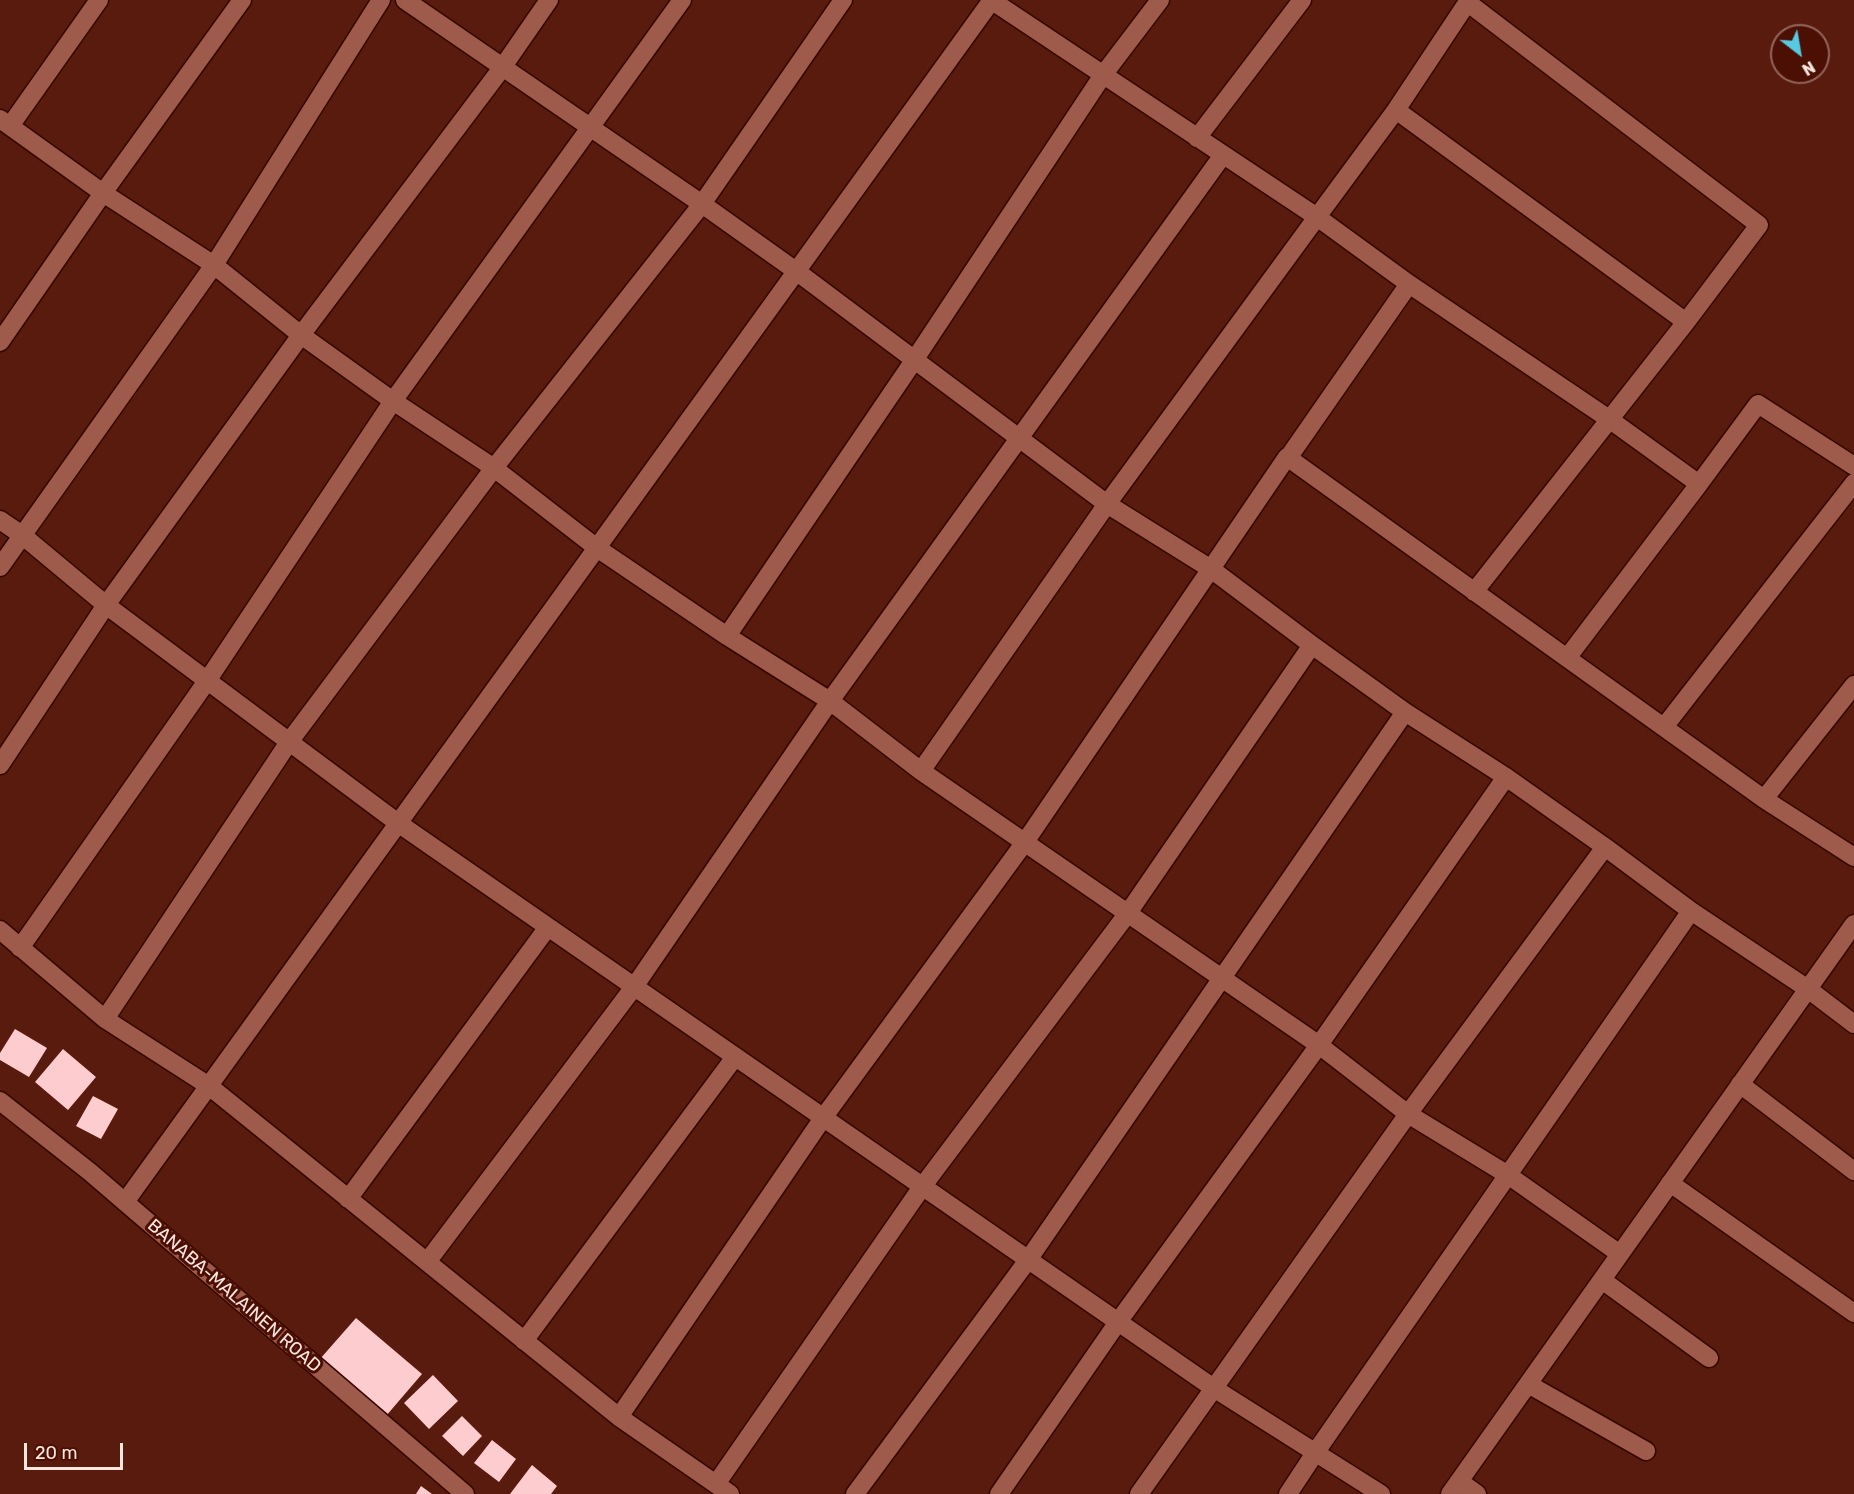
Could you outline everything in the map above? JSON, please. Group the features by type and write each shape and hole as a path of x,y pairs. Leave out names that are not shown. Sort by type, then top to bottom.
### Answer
{"street":[{"path":"99,0 5,122 103,193 214,265 301,335 393,401 494,468 597,548 727,636 830,701 921,771 1319,1045 1408,1114 1508,1175 1620,1254"},
{"path":"0,342 103,193 242,0"},
{"path":"0,567 214,265 381,0"},
{"path":"405,0 796,271 1107,504 1211,569 1405,712 1506,777 1691,911 1808,989 1854,1024"},
{"path":"0,765 106,605 301,335 502,68 549,0"},
{"path":"20,948 207,681 393,401 682,0"},
{"path":"105,1019 289,742 494,468 702,204 843,0"},
{"path":"125,1202 991,0 1317,218 1409,284 1609,419 1699,484"},
{"path":"727,636 915,359 1103,75 1160,0"},
{"path":"1197,138 1302,0"},
{"path":"921,771 1107,504 1396,110 1468,1 1759,225 1686,322 1474,592"},
{"path":"1396,110 1686,322"},
{"path":"427,1262 634,987 830,701 1223,155"},
{"path":"619,1417 823,1118 1024,842 1287,457 1409,284"},
{"path":"1567,658 1758,404 1854,466"},
{"path":"1288,458 1764,799 1854,857"},
{"path":"1664,727 1854,483"},
{"path":"0,520 22,535 106,605 398,823 1215,1389 1381,1494"},
{"path":"0,930 105,1019 209,1086 619,1417 723,1489 922,1187 1128,913 1312,645"},
{"path":"1764,799 1854,685"},
{"path":"855,1494 1028,1260 1405,712"},
{"path":"999,1494 1118,1322 1319,1045 1506,777"},
{"path":"1139,1494 1408,1114 1605,847"},
{"path":"1288,1494 1691,911"},
{"path":"1477,1494 1454,1488 1854,924"},
{"path":"348,1198 548,927"},
{"path":"524,1341 735,1057"},
{"path":"1740,1084 1854,1171"},
{"name":"BANABA-MALAINEN ROAD","path":"0,1101 90,1172 465,1494"},
{"path":"1670,1183 1854,1313"},
{"path":"1602,1280 1709,1358"},
{"path":"1528,1384 1646,1451"}],"building":[{"path":"15,1029 47,1048 29,1077 0,1060 0,1053"},
{"path":"63,1049 96,1077 68,1110 35,1082"},
{"path":"93,1096 118,1109 101,1139 76,1126"},
{"path":"356,1318 422,1374 386,1416 320,1359"},
{"path":"433,1375 458,1401 429,1429 404,1403"},
{"path":"462,1416 482,1436 463,1456 442,1436"},
{"path":"492,1440 516,1459 499,1482 474,1463"},
{"path":"532,1465 557,1486 551,1494 510,1494"},
{"path":"421,1486 432,1494 416,1494"}]}
